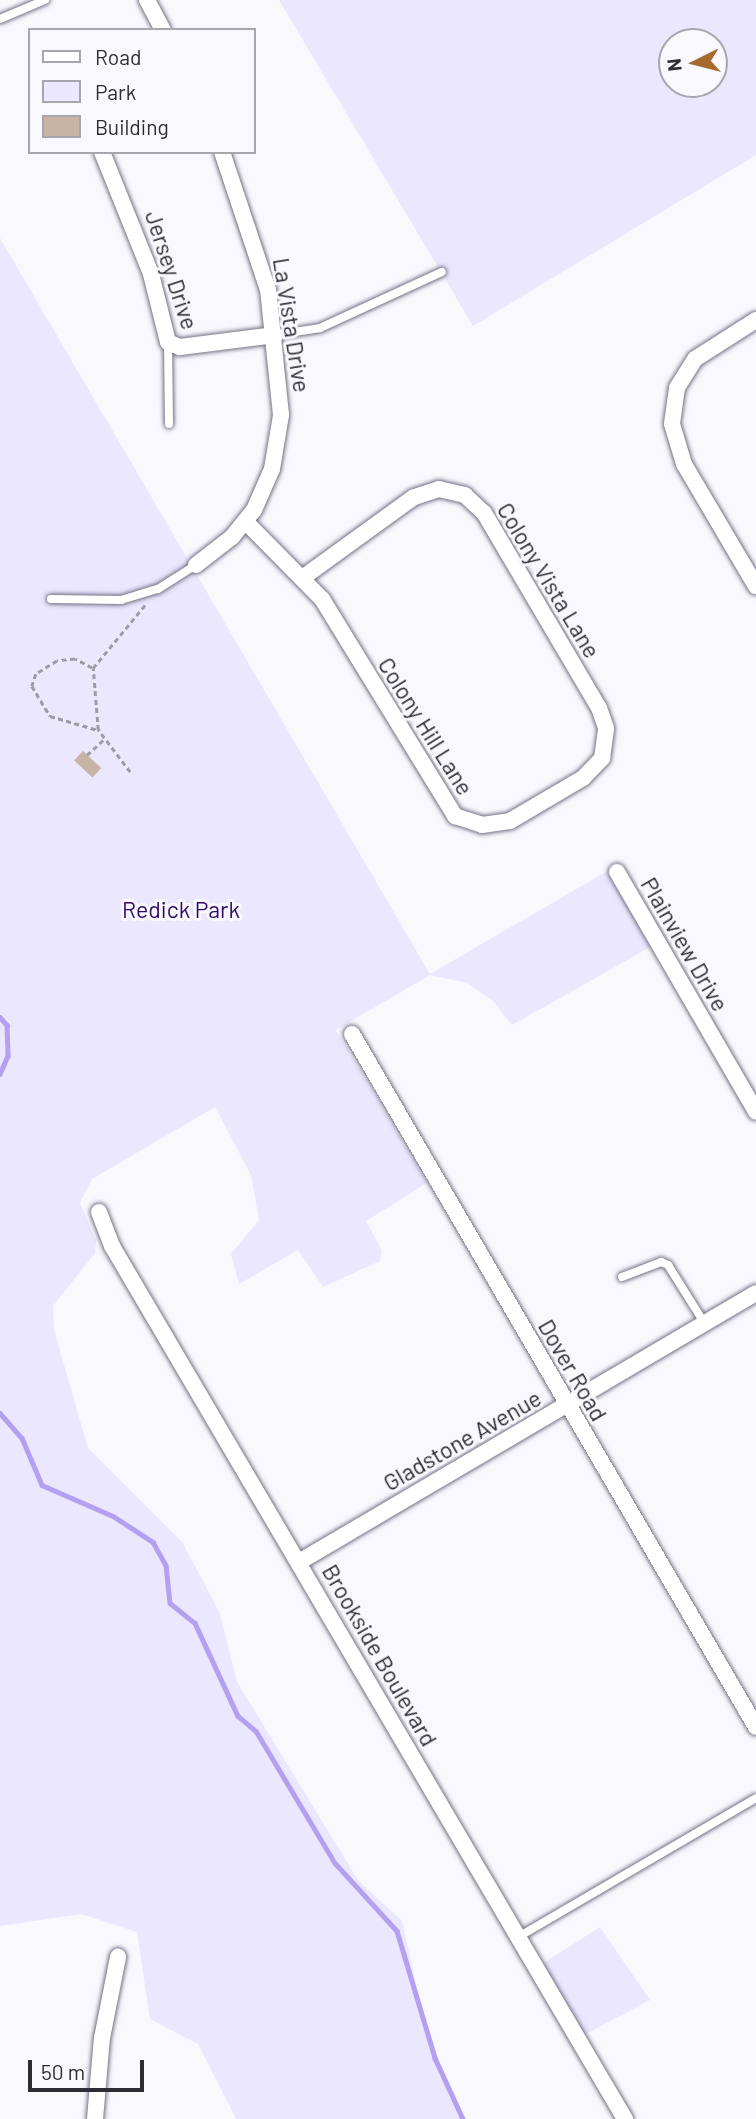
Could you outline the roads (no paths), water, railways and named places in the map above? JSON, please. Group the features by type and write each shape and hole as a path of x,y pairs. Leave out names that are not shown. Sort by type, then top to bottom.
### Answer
{"street":[{"path":"147,0 162,28"},
{"name":"Jersey Drive","path":"103,154 152,274 167,339 180,347 275,335"},
{"name":"La Vista Drive","path":"196,565 246,522 272,469 279,441 275,335 252,233 223,154"},
{"path":"756,320 695,359 675,395 677,449 756,586"},
{"name":"Colony Vista Lane","path":"306,576 414,497 439,489 465,495 484,513 599,708 605,748"},
{"name":"Colony Hill Lane","path":"246,522 306,576 437,793 468,823 510,821 583,778 605,748"},
{"name":"Plainview Drive","path":"617,872 756,1112"},
{"name":"Dover Road","path":"352,1034 566,1406 756,1727"},
{"name":"Brookside Boulevard","path":"99,1212 113,1246 625,2119"},
{"name":"Gladstone Avenue","path":"299,1562 756,1293"},
{"path":"95,2119 102,2038 118,1957"}],"lane":[{"path":"0,19 45,0"},
{"path":"275,335 320,328 443,272"},
{"path":"167,339 169,424"},
{"path":"51,599 121,600 158,589 196,565"},
{"path":"622,1277 661,1262 668,1265 705,1324"},
{"path":"520,1936 756,1798"}],"waterway":[{"path":"0,1017 7,1025 8,1056 0,1074"},
{"path":"0,1413 22,1438 42,1485 113,1516 153,1542 166,1565 170,1603 195,1623 238,1716 256,1731 335,1863 397,1931 435,2058 463,2119"}],"park label":[{"name":"Redick Park","path":"181,909"}]}
